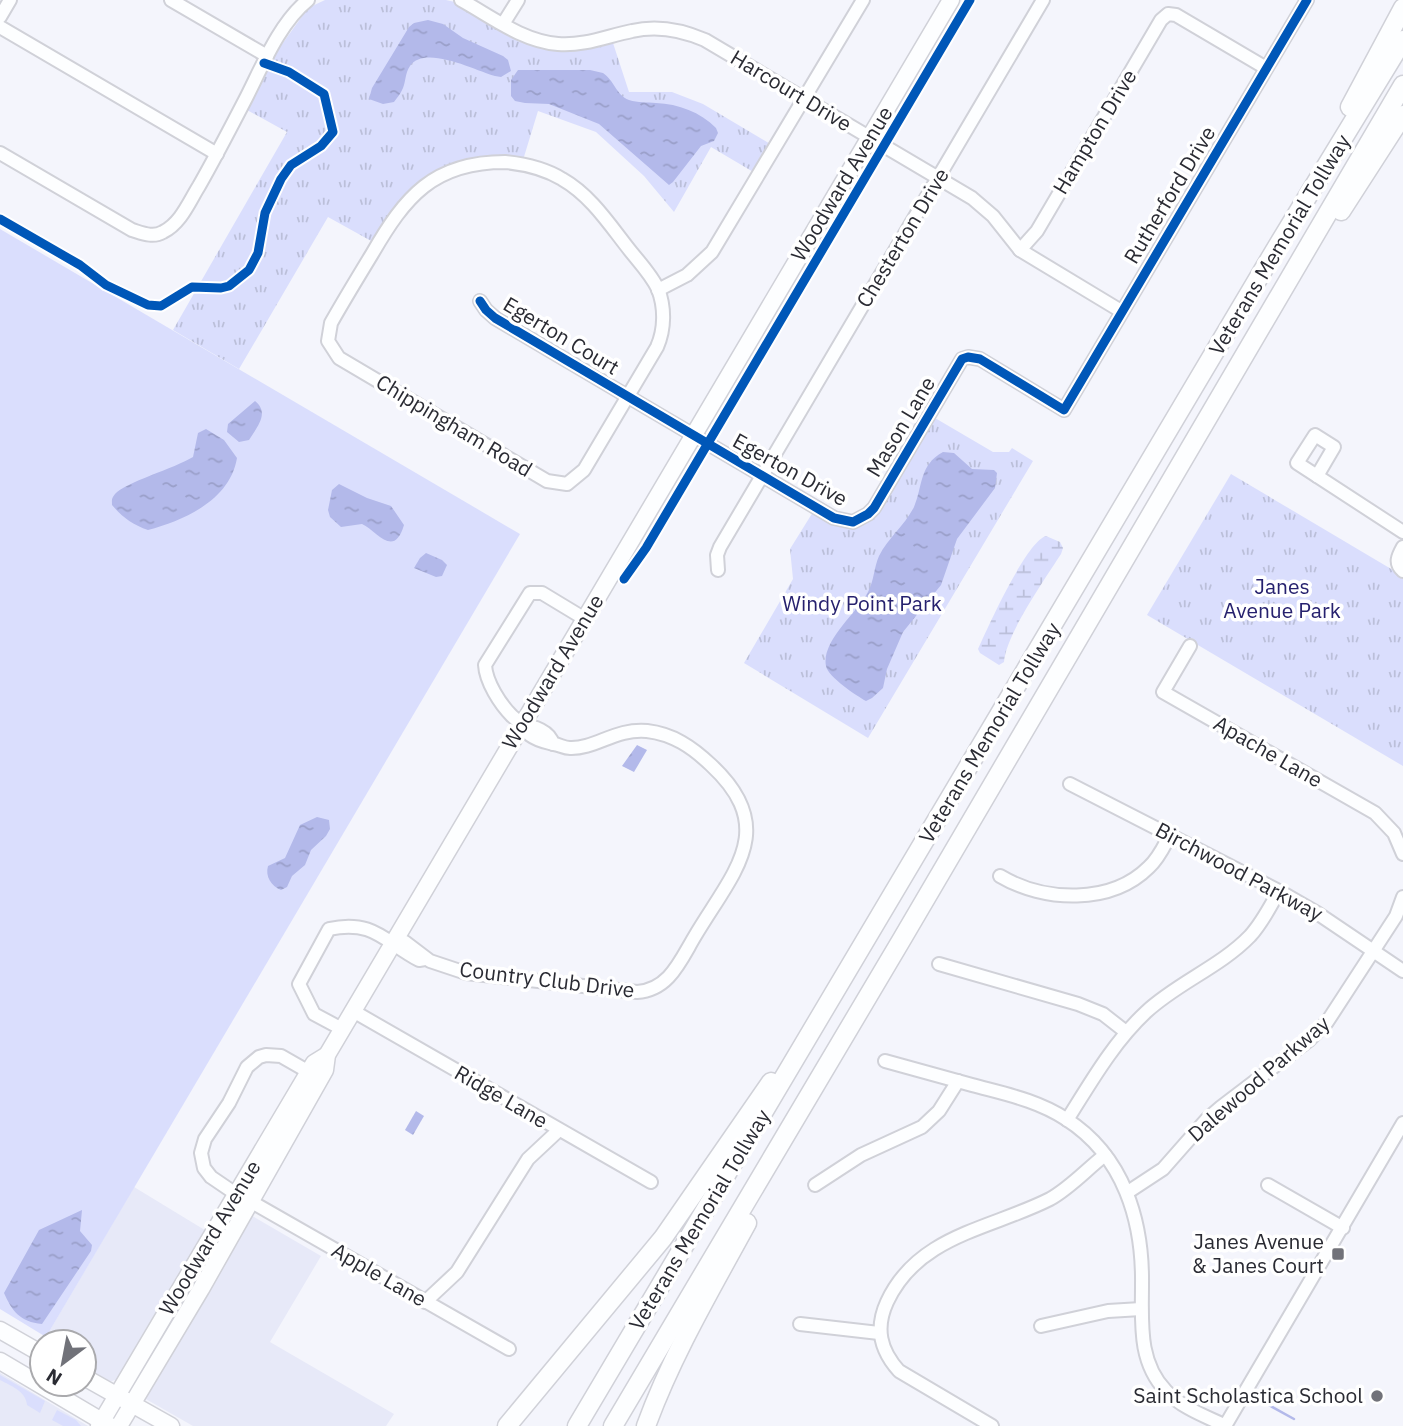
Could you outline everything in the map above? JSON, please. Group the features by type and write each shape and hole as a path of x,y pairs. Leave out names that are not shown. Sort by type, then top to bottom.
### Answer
{"highway":[{"path":"1278,245 1403,8"},
{"name":"Veterans Memorial Tollway","path":"578,1426 1278,245 1403,40"},
{"name":"Veterans Memorial Tollway","path":"613,1426 1403,85"},
{"path":"1292,275 1355,192 1403,115"},
{"path":"507,1426 663,1238 770,1083 799,1056"},
{"path":"646,1426 667,1374 783,1156 804,1104"}],"main road":[{"name":"Woodward Avenue","path":"104,1424 117,1396 326,1070 327,1055 951,0"},
{"name":"Woodward Avenue","path":"119,1426 314,1063 327,1055"},
{"path":"0,1330 28,1346"},
{"path":"0,1361 104,1424"},
{"path":"98,1385 171,1426"}],"street":[{"path":"0,17 10,0"},
{"path":"171,0 267,56"},
{"path":"0,153 132,230 150,235 160,234 173,226 182,214 217,154 267,56 291,17 307,0"},
{"name":"Harcourt Drive","path":"461,0 530,38 566,44 590,43 634,30 657,28 705,40 983,207 1020,250 1121,311"},
{"path":"503,24 518,0"},
{"name":"Chesterton Drive","path":"718,570 717,555 720,547 1043,0"},
{"name":"Rutherford Drive","path":"968,357 980,359 1065,410 1307,0"},
{"path":"628,396 662,334 663,318 658,290 687,275 712,253 804,100 856,2"},
{"name":"Hampton Drive","path":"1020,250 1037,231 1161,20 1168,14 1176,15 1266,68"},
{"path":"0,27 217,154"},
{"name":"Chippingham Road","path":"628,396 580,476 567,484 547,481 339,358 328,341 331,323 399,210 411,196 436,178 471,164 505,162 529,166 550,173 575,188 594,206 648,273 658,290"},
{"name":"Egerton Court","path":"480,301 495,318 628,396"},
{"name":"Mason Lane","path":"865,516 874,508 958,364 968,357"},
{"name":"Egerton Drive","path":"628,396 838,520 853,522 865,516"},
{"path":"1317,476 1403,532"},
{"path":"1403,547 1397,565 1403,571"},
{"path":"522,725 504,706 485,672 485,665 530,593 542,593 585,619"},
{"name":"Apache Lane","path":"1190,646 1163,692 1375,813 1394,833 1403,854"},
{"name":"Country Club Drive","path":"342,1030 314,1014 299,984 329,929 341,926 374,931 400,951 419,960 425,958 438,965 466,973 636,992 652,989 665,982 680,960 743,852 746,819 734,788 691,747 657,733 618,733 573,748 553,744 552,738 534,726 522,725"},
{"name":"Birchwood Parkway","path":"1070,784 1279,891 1317,913 1403,971"},
{"path":"1000,876 1025,889 1046,894 1069,895 1105,891 1127,882 1149,867 1170,835"},
{"path":"1067,1119 1126,1032 1161,999 1241,944 1258,926 1279,891"},
{"path":"1373,951 1396,916 1403,897"},
{"name":"Dalewood Parkway","path":"1128,1192 1163,1169 1214,1113 1319,1031 1333,1015 1373,951"},
{"path":"939,964 1078,1004 1102,1014 1126,1032"},
{"name":"Ridge Lane","path":"353,1011 651,1182"},
{"name":"Apple Lane","path":"309,1072 281,1056 266,1055 253,1061 205,1139 201,1153 204,1168 211,1177 243,1198 509,1349"},
{"path":"885,1061 1029,1100 1067,1119 1088,1136 1105,1155 1128,1192 1140,1241 1144,1351 1166,1391 1189,1409 1226,1426 1403,1123"},
{"path":"815,1185 861,1155 922,1127 939,1111 958,1081"},
{"path":"425,1302 457,1272 528,1158 559,1130"},
{"path":"992,1426 907,1378 888,1357 879,1332 884,1308 895,1287 928,1252 954,1237 1051,1198 1105,1155"},
{"path":"1268,1185 1343,1228"},
{"path":"1041,1326 1108,1311 1141,1309"},
{"path":"800,1324 879,1332"}],"shaded area":[{"path":"134,1187 208,1232 118,1379 112,1381 98,1377 98,1328 51,1328"},
{"path":"249,1214 321,1256 270,1342 394,1414 386,1426 193,1426 144,1398"},
{"path":"0,1373 28,1390 28,1398 42,1398 88,1426 0,1426"}],"green space":[{"path":"325,0 446,0 455,2 512,35 547,48 567,50 613,43 629,92 672,92 703,104 772,145 755,173 711,147 674,212 644,176 596,132 538,111 523,160 505,157 415,187 399,202 373,242 328,217 239,369 173,330 287,132 247,110 280,47 308,8"},
{"path":"0,229 520,534 51,1328 31,1328 0,1309"},
{"name":"Windy Point Park","path":"935,418 993,452 1009,452 1012,448 1033,461 868,738 744,663 793,579 790,549 813,512 846,528 862,526 870,521 878,513"},
{"name":"Janes Avenue Park","path":"1231,474 1403,576 1403,766 1147,615"},
{"path":"1046,536 1060,542 1063,548 1061,554 1019,622 1006,650 1004,662 999,665 978,649 1018,569 1028,553"},
{"path":"0,1375 28,1391 28,1398 45,1401 40,1413 27,1405 21,1393 0,1380"},
{"path":"57,1410 76,1420 81,1426 63,1426 52,1420"}],"water":[{"path":"428,20 443,24 463,38 503,56 508,60 511,71 501,77 451,61 427,58 417,60 410,66 403,88 394,102 383,104 369,99 372,88 409,27"},
{"path":"518,70 590,70 603,73 621,95 629,100 673,105 689,110 710,122 718,133 714,141 701,146 669,185 599,124 549,104 515,101 511,96 511,80"},
{"path":"255,401 262,410 261,420 249,440 239,442 227,432 228,424"},
{"path":"206,429 224,440 237,458 233,473 216,497 191,514 148,530 128,520 112,505 113,497 120,490 193,457 198,433"},
{"path":"943,452 954,453 972,469 994,470 997,473 995,488 957,539 941,585 903,632 887,669 883,688 866,701 843,686 828,670 826,657 829,647 868,592 877,560 914,507 923,476 930,463"},
{"path":"339,484 391,506 404,525 400,535 390,541 362,524 341,527 330,517 328,510 332,490"},
{"path":"426,553 447,565 442,576 436,577 414,568"},
{"path":"637,745 647,750 634,772 622,766"},
{"path":"317,817 329,820 330,829 311,850 305,865 292,876 287,887 281,890 277,888 268,877 268,866 285,858 300,825"},
{"path":"416,1111 424,1116 413,1135 405,1130"},
{"path":"82,1210 80,1231 92,1245 91,1251 42,1324 22,1318 10,1305 4,1293 39,1230"}],"waterway":[{"path":"1265,1403 1294,1419"}],"cycle path":[{"path":"624,579 646,548 970,0"},
{"path":"480,301 495,318 834,518 853,522 874,508 962,359 980,359 1064,410 1307,0"},
{"path":"0,219 80,265 106,285 148,305 161,306 192,287 229,286 249,270 258,253 265,213 281,179 291,165 321,146 333,132 324,94 289,72 264,63"}],"place":[{"name":"Janes Avenue & Janes Court","path":"1338,1254"},
{"name":"Saint Scholastica School","path":"1377,1396"}]}
